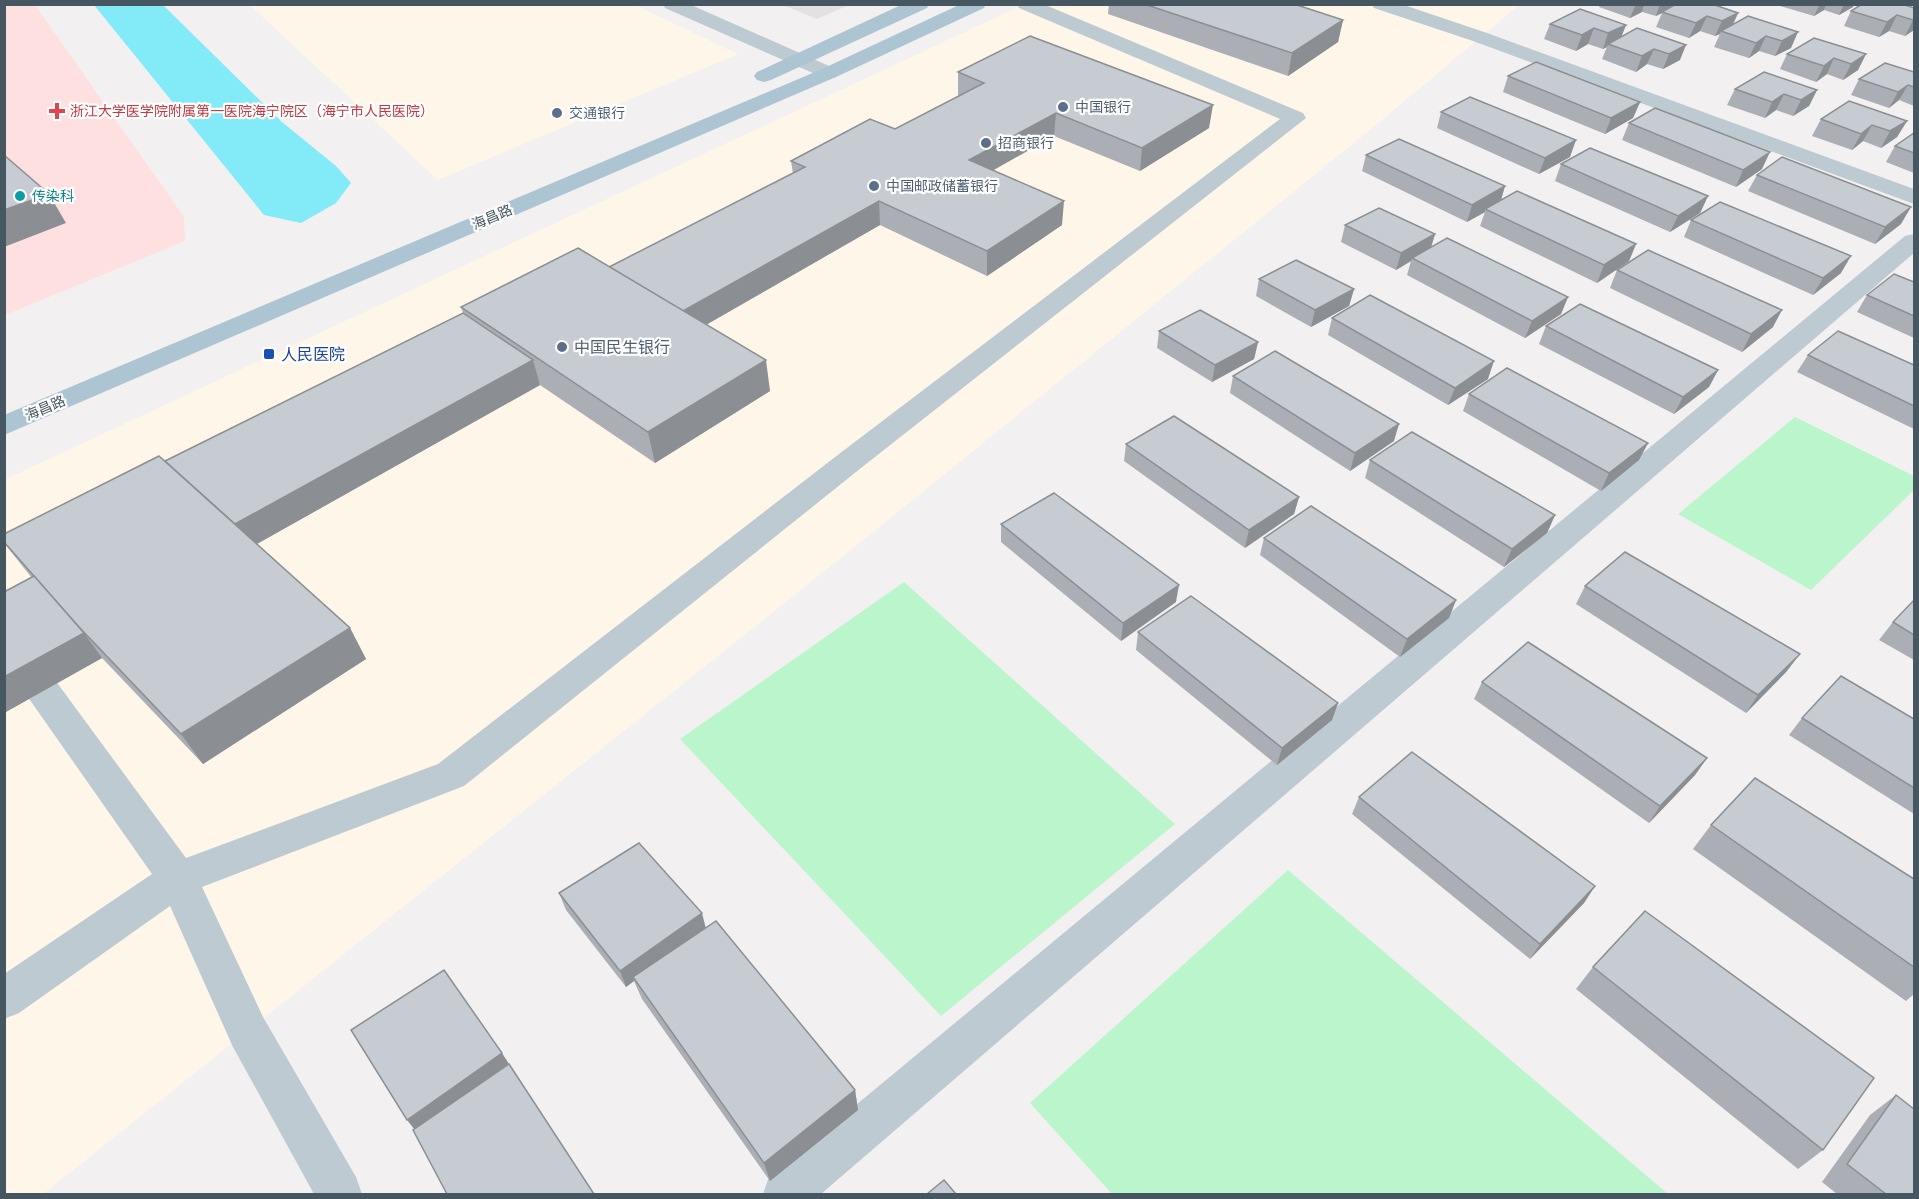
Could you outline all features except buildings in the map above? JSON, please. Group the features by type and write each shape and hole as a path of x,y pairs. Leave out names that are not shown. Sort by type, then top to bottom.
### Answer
{"main road":[{"path":"745,84 920,4"},
{"name":"海昌路","path":"4,426 829,73 977,4"},
{"name":"海昌路","path":"4,404 669,117"}],"street":[{"path":"672,4 829,73"},
{"path":"4,999 178,878 451,775 841,468 1295,118 1026,4"},
{"path":"1381,4 1480,37 1914,197"},
{"path":"786,1194 1914,241"},
{"path":"4,636 178,878 248,1032 339,1194"}],"shaded area":[{"name":"浙江大学医学院附属第一医院海宁院区（海宁市人民医院）","path":"5,5 35,5 184,217 185,241 5,315"},
{"path":"250,5 635,5 738,54 438,180"},
{"path":"783,5 849,5 817,19"},
{"path":"1023,5 1519,5 1365,134 852,549 43,1194 5,1194 4,480"}],"green space":[{"path":"1795,417 1914,476 1914,490 1811,590 1678,514"},
{"path":"904,582 1175,824 941,1016 680,739"},
{"path":"1288,870 1668,1194 1112,1194 1030,1103"}],"water":[{"path":"94,5 163,5 282,122 336,166 351,183 336,203 301,223 264,215"}],"place":[{"name":"中国银行","path":"1063,107"},
{"name":"浙江大学医学院附属第一医院海宁院区（海宁市人民医院）","path":"57,111"},
{"name":"交通银行","path":"557,113"},
{"name":"招商银行","path":"986,143"},
{"name":"中国邮政储蓄银行","path":"874,186"},
{"name":"传染科","path":"20,196"},
{"name":"中国民生银行","path":"562,347"},
{"name":"人民医院","path":"269,354"}]}
